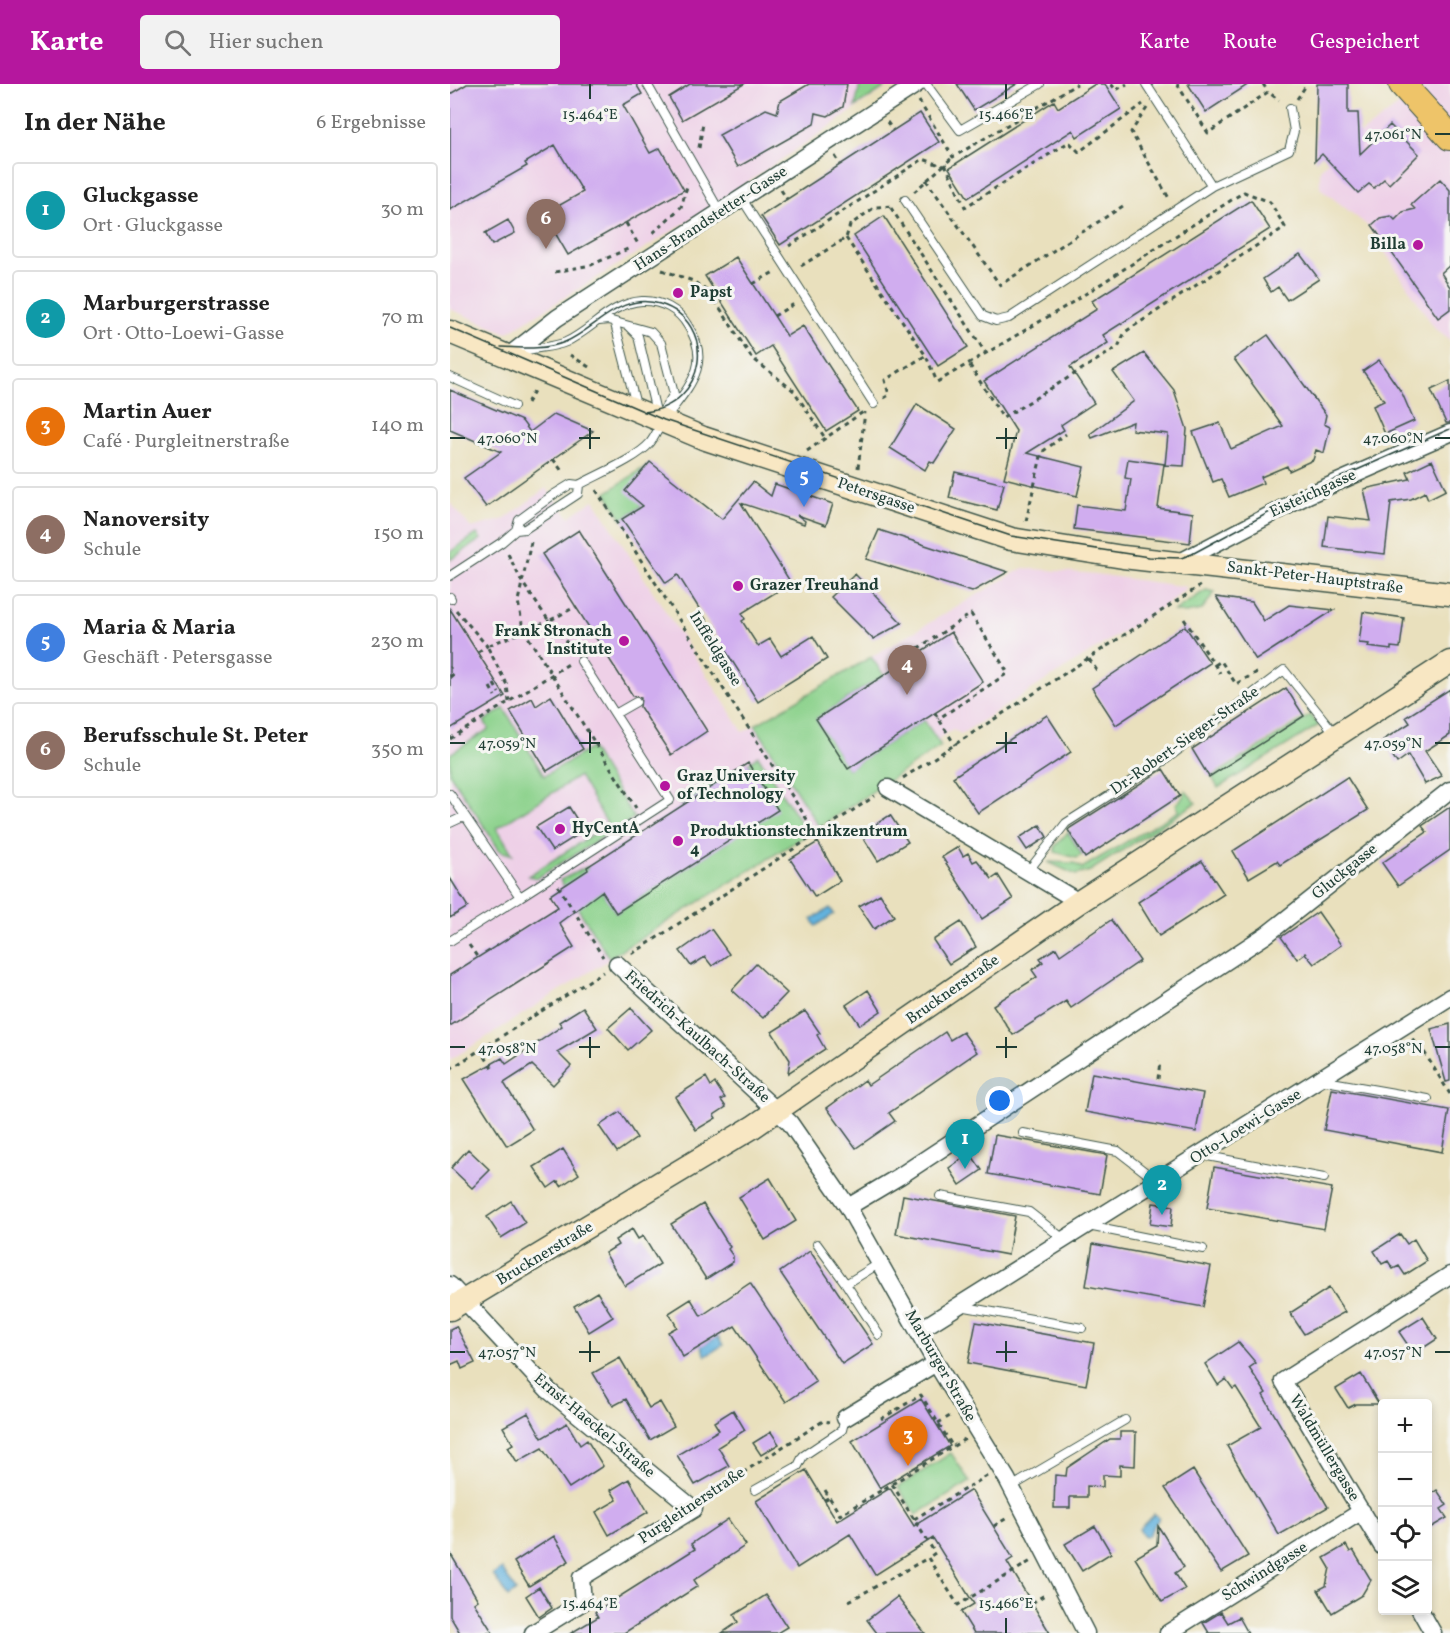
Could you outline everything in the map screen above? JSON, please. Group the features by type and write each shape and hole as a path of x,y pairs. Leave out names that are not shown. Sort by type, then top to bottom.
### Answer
{"main road":[{"path":"1402,84 1450,137"},
{"name":"Petersgasse","path":"450,332 652,418 895,503 1011,539 1074,550 1180,562"},
{"name":"Sankt-Peter-Hauptstraße","path":"1180,562 1450,594"},
{"name":"Brucknerstraße","path":"455,1298 624,1207 777,1110 1079,902 1450,662"}],"street":[{"name":"Hans-Brandstetter-Gasse","path":"507,357 557,318 917,84"},
{"name":"Eisteichgasse","path":"1180,562 1308,495 1450,433"},
{"path":"888,788 1029,870 1079,902"},
{"name":"Gluckgasse","path":"848,1207 900,1176 1266,935 1450,790"},
{"name":"Friedrich-Kaulbach-Straße","path":"610,960 777,1110"},
{"name":"Otto-Loewi-Gasse","path":"918,1331 1450,997"},
{"name":"Marburger Straße","path":"777,1110 790,1124 848,1207 936,1363 1011,1487 1086,1633"},
{"name":"Waldmüllergasse","path":"1378,1538 1283,1381 1450,1275"},
{"name":"Ernst-Haeckel-Straße","path":"455,1298 548,1390 693,1509"},
{"name":"Purgleitnerstraße","path":"845,1418 936,1363"},
{"name":"Purgleitnerstraße","path":"533,1633 583,1602 581,1578 693,1509"},
{"name":"Schwindgasse","path":"1168,1633 1362,1511"},
{"path":"1422,1615 1433,1633"}],"lane":[{"path":"647,84 720,212"},
{"path":"926,84 960,130 1040,84"},
{"path":"1146,84 1212,186"},
{"path":"905,200 983,316 996,321 1009,318 1212,186 1289,150 1294,130 1290,108"},
{"path":"742,199 874,404"},
{"path":"507,357 566,342 624,305 642,301 660,304 674,310 685,320 697,345 698,366 685,394 652,418"},
{"path":"598,321 608,320 615,324 651,332 661,344 674,394 652,418"},
{"path":"615,324 652,418"},
{"path":"450,576 502,542 516,530 519,520 553,495 571,484 583,483 650,443 654,397 638,336 629,327"},
{"path":"450,377 514,406"},
{"path":"450,941 670,800 581,660"},
{"path":"1284,670 1336,735"},
{"name":"Dr.-Robert-Sieger-Straße","path":"1029,870 1066,823 1165,760 1284,670"},
{"path":"615,714 636,702"},
{"path":"450,794 463,817 520,897"},
{"path":"450,823 463,817"},
{"path":"1320,1080 1428,1099"},
{"path":"1023,1133 1118,1151 1158,1182"},
{"path":"1201,1155 1324,1178"},
{"path":"940,1196 1029,1212 1065,1240"},
{"path":"1087,1226 1203,1249"},
{"path":"817,1244 879,1335"},
{"path":"846,1284 880,1262"},
{"path":"960,1306 1082,1328"},
{"name":"Purgleitnerstraße","path":"755,1490 798,1466 803,1456 842,1430 845,1418"},
{"path":"1011,1487 1125,1420"}],"path":[{"path":"1111,84 1116,90 1127,84"},
{"path":"1177,84 1208,133 1268,92"},
{"path":"1263,84 1268,92 1290,108"},
{"path":"945,164 964,207 1069,142 1079,152 1154,96"},
{"path":"1154,96 1131,132 1176,211"},
{"path":"651,234 681,207 703,123"},
{"path":"789,273 846,238 850,225 875,207 891,208 905,200 953,157"},
{"path":"777,254 923,159 937,164 939,169"},
{"path":"926,180 1000,285 1122,206"},
{"path":"846,238 926,356 937,382 1068,305 1245,192 1270,202 1285,227 1125,332 1118,347 1003,418 969,364"},
{"path":"891,208 985,353"},
{"path":"626,222 642,251"},
{"path":"555,272 591,266 645,239"},
{"path":"658,268 693,281 711,294 751,357 794,391 825,438"},
{"path":"753,284 774,272"},
{"path":"774,316 794,304"},
{"path":"568,354 580,359 596,372"},
{"path":"874,404 889,395 885,380 926,356"},
{"path":"805,452 865,411 858,470"},
{"path":"1026,521 1042,453 1066,434"},
{"path":"554,459 562,471"},
{"name":"Inffeldgasse","path":"583,483 599,494 817,835"},
{"path":"450,740 579,657 549,621 522,582 502,542"},
{"path":"531,542 518,601 523,629 643,818"},
{"path":"817,835 1204,584"},
{"path":"450,600 487,646 507,685 509,702"},
{"path":"478,652 523,629 549,621 575,607"},
{"path":"900,664 897,660 971,614 1008,673 938,719"},
{"path":"1184,619 1220,673"},
{"path":"1089,658 1098,672"},
{"path":"1215,665 1221,661 1236,684 1276,660 1284,670"},
{"path":"450,676 455,673"},
{"path":"494,684 499,693"},
{"path":"490,687 495,696"},
{"path":"934,713 955,746"},
{"name":"Friedrich-Kaulbach-Straße","path":"450,1069 610,960 817,835"},
{"path":"553,877 610,960"},
{"path":"1400,1028 1421,1047 1450,1094"},
{"path":"480,1049 493,1069"},
{"path":"1158,1079 1160,1061"},
{"path":"862,1407 872,1424 921,1395 953,1447"},
{"path":"938,1423 952,1415"},
{"name":"Purgleitnerstraße","path":"693,1509 707,1494 823,1421 832,1423 845,1418"},
{"path":"825,1490 840,1515 967,1438"},
{"path":"914,1520 990,1475"},
{"path":"849,1601 935,1553 908,1514 892,1484"},
{"path":"824,1500 830,1497"},
{"path":"994,1526 1013,1514"},
{"path":"928,1557 958,1605 1038,1557"},
{"path":"1032,1603 1053,1590"}],"shaded area":[{"path":"450,84 892,84 716,204 507,333 450,309"},
{"path":"1429,84 1450,84 1450,340 1436,330 1368,226 1320,188 1320,170 1335,152"},
{"name":"Graz University of Technology","path":"546,488 569,517 594,500 743,732 1023,568 1095,574 1187,587 1173,600 961,734 953,729 939,738 941,746 819,827 450,1060 450,502 471,528 505,519"}],"green space":[{"path":"860,84 890,84 855,107"},
{"path":"648,465 641,507 622,519 606,493"},
{"path":"477,534 481,539 450,560 450,552"},
{"path":"1206,590 1215,592 1202,610 1185,613 1174,611"},
{"path":"871,657 884,675 816,719 848,769 924,720 941,746 819,827 755,725"},
{"path":"504,708 544,776 591,748 634,818 537,878 528,876 608,825 579,776 497,828 513,855 500,851 450,774 450,754 489,729 484,721"},
{"path":"1310,715 1319,725 1218,788 1212,777"},
{"path":"758,756 808,834 609,958 560,880 587,867 616,913 777,810 748,763"},
{"path":"726,770 730,775 682,806 675,795 692,790"},
{"path":"1185,790 1196,803 1090,871 1076,875 1048,862 1074,863 1082,868 1179,811 1176,804 1183,797"},
{"path":"1068,832 1082,855 1076,858 1055,852 1055,846"},
{"path":"951,1453 970,1482 916,1515 898,1487"}],"water":[{"path":"830,908 834,914 816,926 812,919"},
{"path":"718,1336 723,1345 706,1356 701,1346"},
{"path":"1154,1514 1159,1518 1148,1536 1144,1536 1139,1529"},
{"path":"502,1569 516,1591 508,1597 493,1575"}],"building":[{"path":"467,84 636,84 642,94 623,105 650,153 660,148 684,190 568,255 544,214 583,192 555,145 525,163 527,166 450,210 450,94"},
{"path":"690,84 744,84 682,120 669,97"},
{"path":"809,84 847,84 843,107 828,116 816,113 814,124 738,167 719,135 766,109 777,113 780,101"},
{"path":"957,84 1017,84 974,110"},
{"path":"1095,84 1105,84 1121,109 1077,137 1073,130 968,198 949,168 1054,101 1058,108"},
{"path":"1188,84 1249,84 1206,112"},
{"path":"1317,84 1348,84 1348,113 1358,113 1360,154 1390,125 1419,154 1389,184 1384,179 1374,188 1369,184 1358,193 1322,154 1315,161"},
{"path":"920,113 939,142 780,245 761,216"},
{"name":"Billa","path":"1440,179 1450,190 1450,265 1441,273 1450,287 1450,309 1438,318 1372,225 1380,218 1391,216 1395,220 1403,212 1415,209 1411,205"},
{"path":"1251,200 1270,229 1103,335 1108,343 1070,367 1094,403 1061,425 1064,430 1027,453 1084,467 1077,496 1004,478 1016,431 984,381 1097,309 1092,301"},
{"path":"884,216 968,347 938,366 854,236"},
{"path":"508,220 515,233 492,245 485,233"},
{"path":"1300,254 1319,279 1287,300 1278,287 1271,292 1263,279"},
{"path":"736,257 787,336 803,326 858,411 826,431 771,346 756,356 705,276"},
{"path":"1268,335 1326,415 1324,424 1330,427 1324,453 1316,450 1313,460 1289,471 1287,466 1261,477 1263,483 1229,497 1221,479 1213,482 1193,432 1220,423 1231,449 1283,426 1234,359"},
{"path":"1144,353 1174,390 1187,429 1184,466 1165,465 1168,434 1132,430 1133,422 1092,438 1090,434 1134,401 1113,372"},
{"path":"1379,360 1402,393 1414,421 1385,434 1373,406 1384,401 1363,371"},
{"path":"1450,381 1450,423 1446,423 1431,390"},
{"path":"450,390 522,421 530,432 554,414 593,431 486,507 464,478 501,452 450,430"},
{"path":"917,404 956,429 934,463 930,461 925,470 890,448"},
{"path":"1128,459 1164,464 1158,508 1193,513 1190,543 1074,529 1077,505 1126,511 1131,479 1125,478"},
{"path":"1432,460 1446,490 1428,499 1425,492 1411,499 1391,502 1385,554 1324,547 1328,516 1371,521 1364,489 1410,479 1407,472"},
{"path":"650,462 722,519 753,482 771,496 775,484 833,504 826,525 797,515 805,521 804,524 741,503 791,583 742,613 745,619 742,621 758,646 770,639 781,656 813,636 827,659 758,702 678,575 666,583 622,519 643,506 625,491"},
{"path":"955,472 1004,484 997,510 949,498"},
{"name":"Frank Stronach Institute","path":"579,530 707,731 671,755 640,707 641,698 633,696 542,554"},
{"path":"879,530 1008,572 972,592 866,559"},
{"path":"855,574 902,623 873,639 831,597"},
{"path":"1216,597 1252,602 1264,621 1289,605 1334,610 1256,660"},
{"path":"450,609 505,696 450,729"},
{"path":"1363,612 1404,618 1400,648 1391,647 1391,650 1368,647 1369,644 1359,643"},
{"path":"1185,626 1210,663 1116,725 1092,688"},
{"path":"951,632 983,682 848,769 816,719"},
{"path":"1286,688 1304,716 1209,777 1192,749"},
{"path":"1450,689 1450,735 1425,751 1442,776 1425,784 1408,755 1397,763 1383,740 1410,723 1406,717"},
{"path":"551,696 583,749 547,771 510,711 532,698 536,706"},
{"path":"1047,715 1071,752 978,813 953,777"},
{"name":"Produktionstechnikzentrum 4","path":"748,763 778,810 616,913 602,891 559,923 574,947 450,1026 450,975 558,907 550,895 588,870 587,867"},
{"path":"1163,769 1180,796 1085,858 1068,830"},
{"path":"1347,777 1368,810 1280,865 1277,861 1249,878 1233,851"},
{"name":"HyCentA","path":"569,807 584,831 552,851 536,827"},
{"path":"1450,807 1450,850 1398,886 1382,863 1427,832 1422,826"},
{"path":"890,815 908,842 878,861 861,834"},
{"path":"1040,825 1047,837 1027,850 1019,838"},
{"path":"818,842 840,881 815,897 790,859"},
{"path":"958,847 963,856 968,853 973,862 977,860 992,879 998,875 1013,899 982,919 942,857"},
{"path":"1202,861 1224,894 1159,936 1138,902"},
{"path":"450,878 468,907 450,918"},
{"path":"880,894 894,916 874,929 859,906"},
{"path":"1318,912 1341,945 1314,964 1305,953 1297,959 1281,937"},
{"path":"1111,920 1140,961 1071,1008 1066,1001 1013,1035 993,1005 1037,977 1032,970 1043,962 1040,958 1056,948 1060,955"},
{"path":"961,922 976,947 949,964 933,940"},
{"path":"711,929 729,954 712,966 705,957 691,966 680,951"},
{"path":"756,964 787,993 763,1018 732,990"},
{"path":"868,990 881,1011 860,1025 846,1005"},
{"path":"583,1007 597,1028 557,1052 571,1066 553,1085 532,1065 504,1083 533,1130 507,1146 464,1079 502,1058 506,1064 562,1026 559,1022"},
{"path":"631,1008 651,1030 628,1050 608,1028"},
{"path":"805,1011 820,1033 817,1035 825,1049 788,1073 790,1060 772,1032"},
{"path":"1450,1024 1450,1081 1446,1082 1431,1029"},
{"path":"945,1032 950,1040 963,1032 977,1052 889,1113 895,1121 856,1148 827,1108 865,1080 868,1085"},
{"path":"1092,1073 1203,1093 1196,1132 1085,1112"},
{"path":"706,1077 711,1086 715,1083 725,1098 721,1100 726,1107 714,1115 716,1118 696,1130 675,1097"},
{"path":"1332,1089 1449,1110 1442,1152 1324,1130"},
{"path":"620,1112 637,1138 617,1152 599,1126"},
{"path":"995,1135 1107,1155 1100,1194 988,1174"},
{"path":"468,1149 490,1170 472,1188 451,1168"},
{"path":"563,1149 579,1174 561,1186 558,1181 548,1188 534,1167"},
{"path":"970,1153 982,1170 960,1185 949,1168"},
{"path":"1214,1167 1332,1188 1324,1229 1207,1208"},
{"path":"770,1178 796,1221 765,1240 739,1197"},
{"path":"903,1195 1015,1216 1008,1255 896,1234"},
{"path":"511,1201 525,1223 501,1238 487,1217"},
{"path":"1153,1203 1173,1206 1171,1227 1150,1224"},
{"path":"703,1204 730,1247 728,1249 733,1256 733,1262 706,1279 671,1224"},
{"path":"632,1229 638,1239 643,1236 660,1264 625,1286 605,1253 618,1245 615,1240"},
{"path":"1400,1234 1407,1244 1414,1239 1427,1261 1405,1275 1399,1266 1393,1269 1388,1261 1382,1264 1374,1251"},
{"path":"1093,1244 1211,1266 1203,1307 1086,1286"},
{"path":"810,1251 873,1344 842,1364 780,1272"},
{"path":"750,1283 816,1382 786,1402 735,1326 683,1357 668,1332 677,1327 669,1313 691,1299 701,1316"},
{"path":"1329,1288 1345,1312 1304,1334 1290,1313"},
{"path":"597,1292 613,1317 589,1332 574,1306"},
{"path":"1423,1317 1437,1339 1414,1354 1399,1332"},
{"path":"976,1322 1094,1343 1086,1385 968,1363"},
{"path":"456,1326 475,1363 462,1369 459,1361 450,1365 450,1329"},
{"path":"1238,1342 1256,1363 1249,1368 1266,1393 1263,1395 1328,1507 1279,1535 1227,1446 1261,1427 1236,1387 1233,1389 1226,1379 1218,1385 1205,1364"},
{"path":"620,1358 649,1408 660,1402 674,1426 650,1440 626,1399 613,1406 593,1373"},
{"path":"1361,1374 1378,1404 1356,1404 1348,1408 1336,1389"},
{"path":"921,1399 950,1446 880,1488 852,1441"},
{"path":"733,1410 745,1430 718,1447 729,1466 695,1485 677,1455 719,1430 714,1422"},
{"path":"528,1413 542,1438 567,1423 580,1445 587,1440 603,1466 569,1488 542,1448 517,1462 508,1447 513,1444 503,1427"},
{"path":"771,1432 779,1444 761,1455 753,1443"},
{"path":"1120,1432 1136,1432 1135,1466 1120,1465 1120,1476 1103,1475 1103,1487 1087,1486 1087,1497 1070,1497 1070,1508 1054,1508 1055,1475 1066,1476 1067,1468 1110,1439 1120,1439"},
{"path":"806,1470 837,1521 890,1488 914,1526 971,1490 1013,1558 1007,1562 1050,1633 974,1633 961,1612 974,1604 933,1538 875,1575 850,1534 797,1568 756,1501"},
{"path":"1193,1470 1248,1556 1221,1572 1165,1488"},
{"path":"629,1479 648,1512 609,1535 596,1512 617,1500 611,1490"},
{"path":"1437,1490 1447,1505 1441,1509 1447,1518 1432,1527 1432,1493"},
{"path":"728,1519 746,1545 694,1580 698,1586 624,1633 571,1633 598,1617 595,1612 695,1549 691,1544"},
{"path":"1095,1526 1111,1553 1082,1571 1065,1544"},
{"path":"1158,1526 1184,1567 1175,1573 1185,1589 1162,1602 1135,1558 1157,1545"},
{"path":"554,1536 569,1561 529,1586 514,1562"},
{"path":"1346,1545 1350,1552 1353,1550 1371,1580 1362,1595 1332,1613 1318,1590 1326,1586 1330,1568 1324,1558"},
{"path":"450,1553 478,1600 474,1603 493,1633 460,1633 450,1616"},
{"path":"539,1587 552,1608 539,1617 526,1596"},
{"path":"766,1595 787,1627 777,1633 722,1633 738,1622 734,1615"},
{"path":"897,1597 925,1633 877,1633 867,1620"},
{"path":"1221,1612 1228,1623 1239,1617 1248,1633 1209,1633 1203,1623"}],"tram line":[{"path":"501,347 534,348 558,345 621,307 646,301 660,304 679,314 691,328 697,345 698,363 692,380 681,396 665,407 644,412"},
{"path":"450,328 664,420 1011,536 1149,557 1181,558 1192,554 1307,492 1450,429"}],"place":[{"name":"Billa","path":"1418,245"},
{"name":"Berufsschule St. Peter","path":"546,249"},
{"name":"Papst","path":"678,293"},
{"name":"Maria & Maria","path":"804,507"},
{"name":"Grazer Treuhand","path":"738,586"},
{"name":"Frank Stronach Institute","path":"624,641"},
{"name":"Nanoversity","path":"907,695"},
{"name":"Graz University of Technology","path":"665,786"},
{"name":"HyCentA","path":"560,829"},
{"name":"Produktionstechnikzentrum 4","path":"678,841"},
{"name":"Gluckgasse","path":"965,1169"},
{"name":"Marburgerstrasse","path":"1162,1215"},
{"name":"Martin Auer","path":"908,1466"}]}
